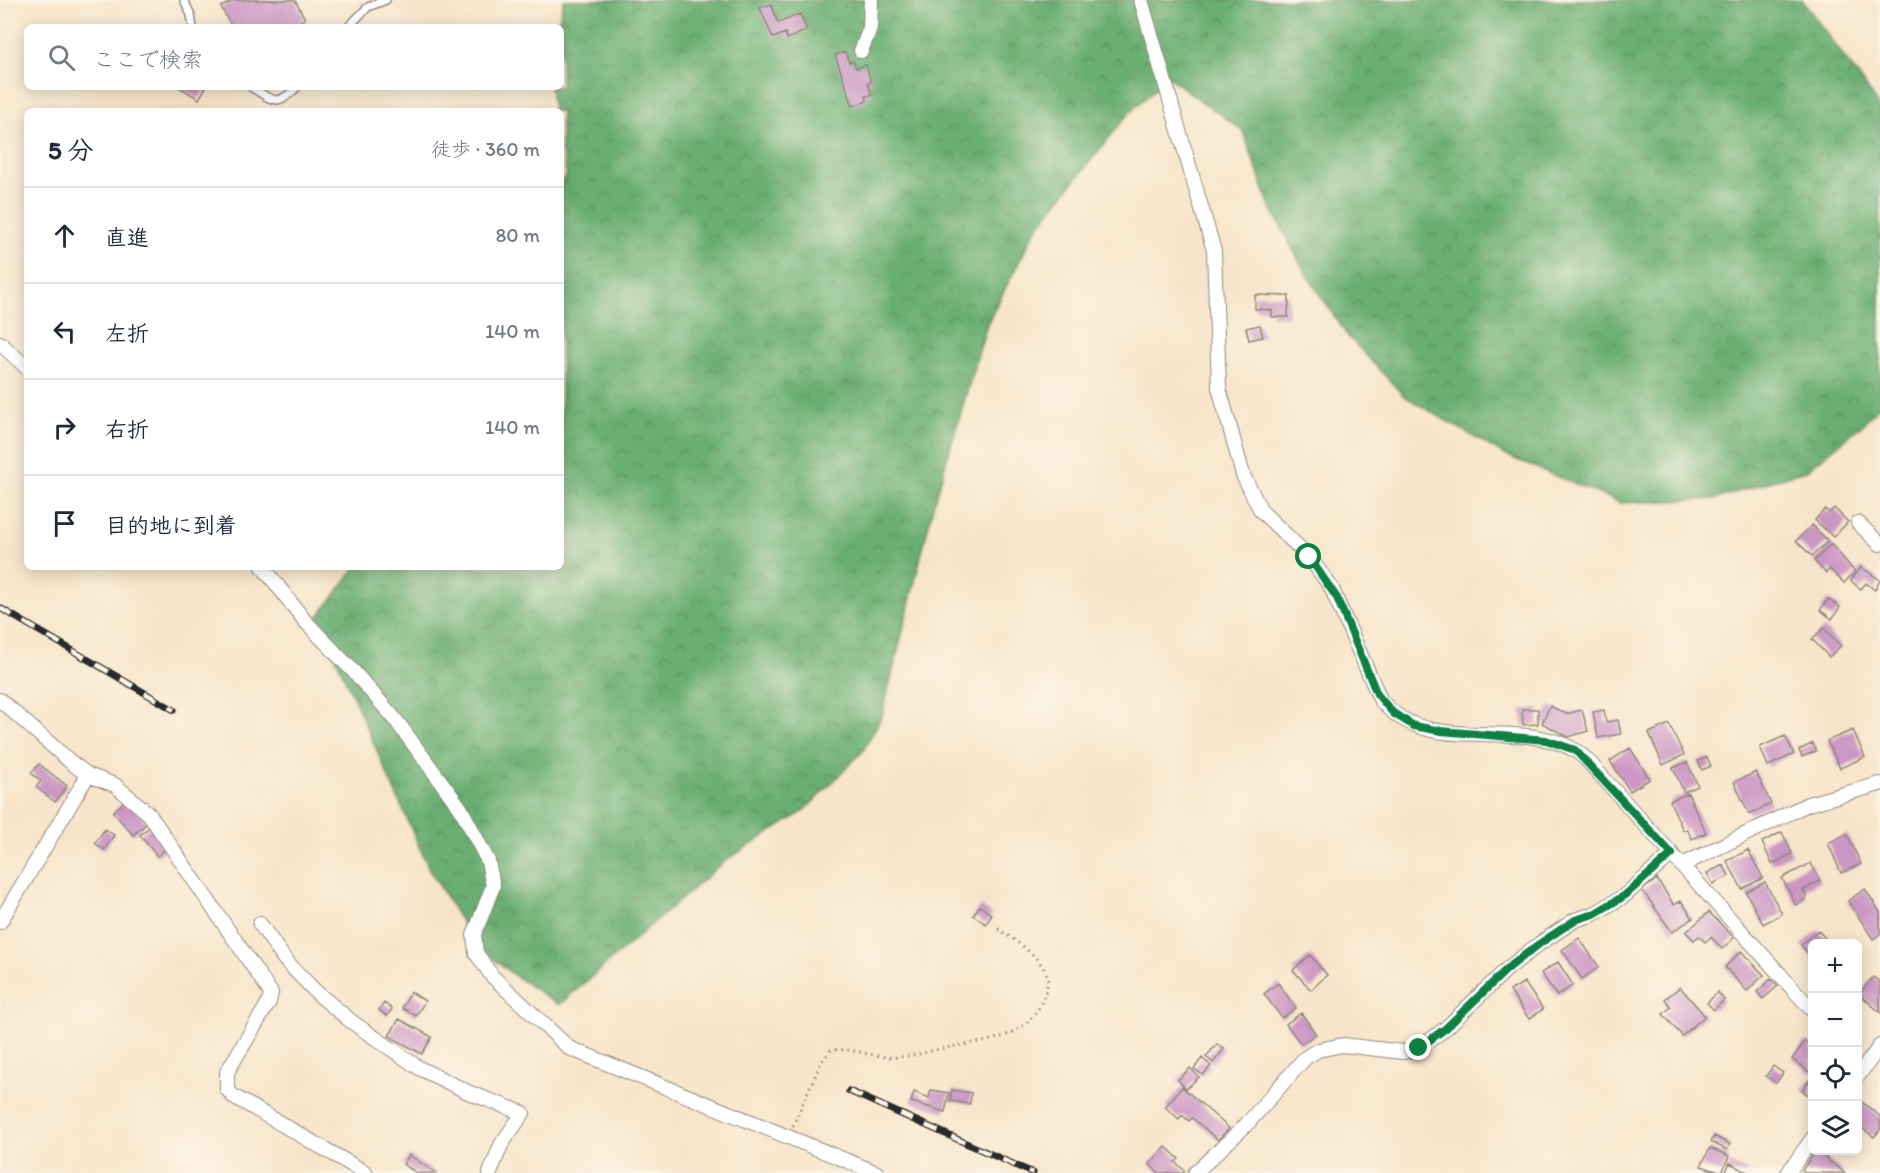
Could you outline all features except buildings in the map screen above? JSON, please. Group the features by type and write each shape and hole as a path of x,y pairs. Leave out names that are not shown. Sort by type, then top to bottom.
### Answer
{"street":[{"path":"861,51 870,28 871,0"},
{"path":"1141,0 1214,251 1221,399 1234,450 1253,500 1271,523 1309,557 1331,587 1377,694 1393,713 1414,726 1441,731 1546,740 1575,750 1808,1006"},
{"path":"0,343 24,365"},
{"path":"1858,524 1880,544"},
{"path":"265,570 306,621 356,673 395,719 461,809 488,861 493,886 474,935 476,953 492,976 569,1048 877,1173"},
{"path":"0,700 44,741 88,775 115,785 149,814 271,993 269,1002 226,1072 227,1089 233,1096 366,1173"},
{"path":"0,922 88,775"},
{"path":"1682,865 1808,804 1880,784"},
{"path":"1195,1173 1246,1125 1305,1058 1318,1050 1343,1046 1403,1052 1419,1048 1446,1028 1507,969 1539,944 1575,920 1594,914 1624,896 1672,854"},
{"path":"260,924 285,960 317,993 352,1022 419,1068 470,1093 523,1113 501,1145 490,1173"},
{"path":"1862,1065 1880,1046"},
{"path":"1788,1173 1808,1145"}],"lane":[{"path":"183,0 191,15 192,24"},
{"path":"351,24 368,8 386,0"},
{"path":"255,90 268,100 279,100 293,90"}],"path":[{"path":"788,1135 809,1093 821,1062 831,1050 842,1048 872,1057 920,1055 940,1048 986,1043 1014,1032 1033,1016 1044,995 1048,981 1046,974 1033,955 996,927"}],"green space":[{"path":"564,0 1802,0 1872,95 1880,111 1880,405 1862,425 1807,470 1715,499 1621,503 1505,455 1404,396 1347,335 1305,272 1269,204 1243,131 1168,77 1129,113 1036,229 987,324 934,503 882,716 863,751 803,812 726,860 559,1005 515,976 474,943 429,869 318,617 354,570 564,570 564,178 567,175 564,162 564,108 553,108 550,90 564,90 564,24 558,24"}],"railway":[{"path":"0,608 174,710"},
{"path":"849,1091 1033,1173"}],"route":[{"path":"1309,557 1337,598 1377,694 1393,713 1414,726 1441,731 1546,740 1575,750 1672,854 1624,896 1594,914 1575,920 1559,929 1539,944 1507,969 1446,1028 1419,1048"}]}
